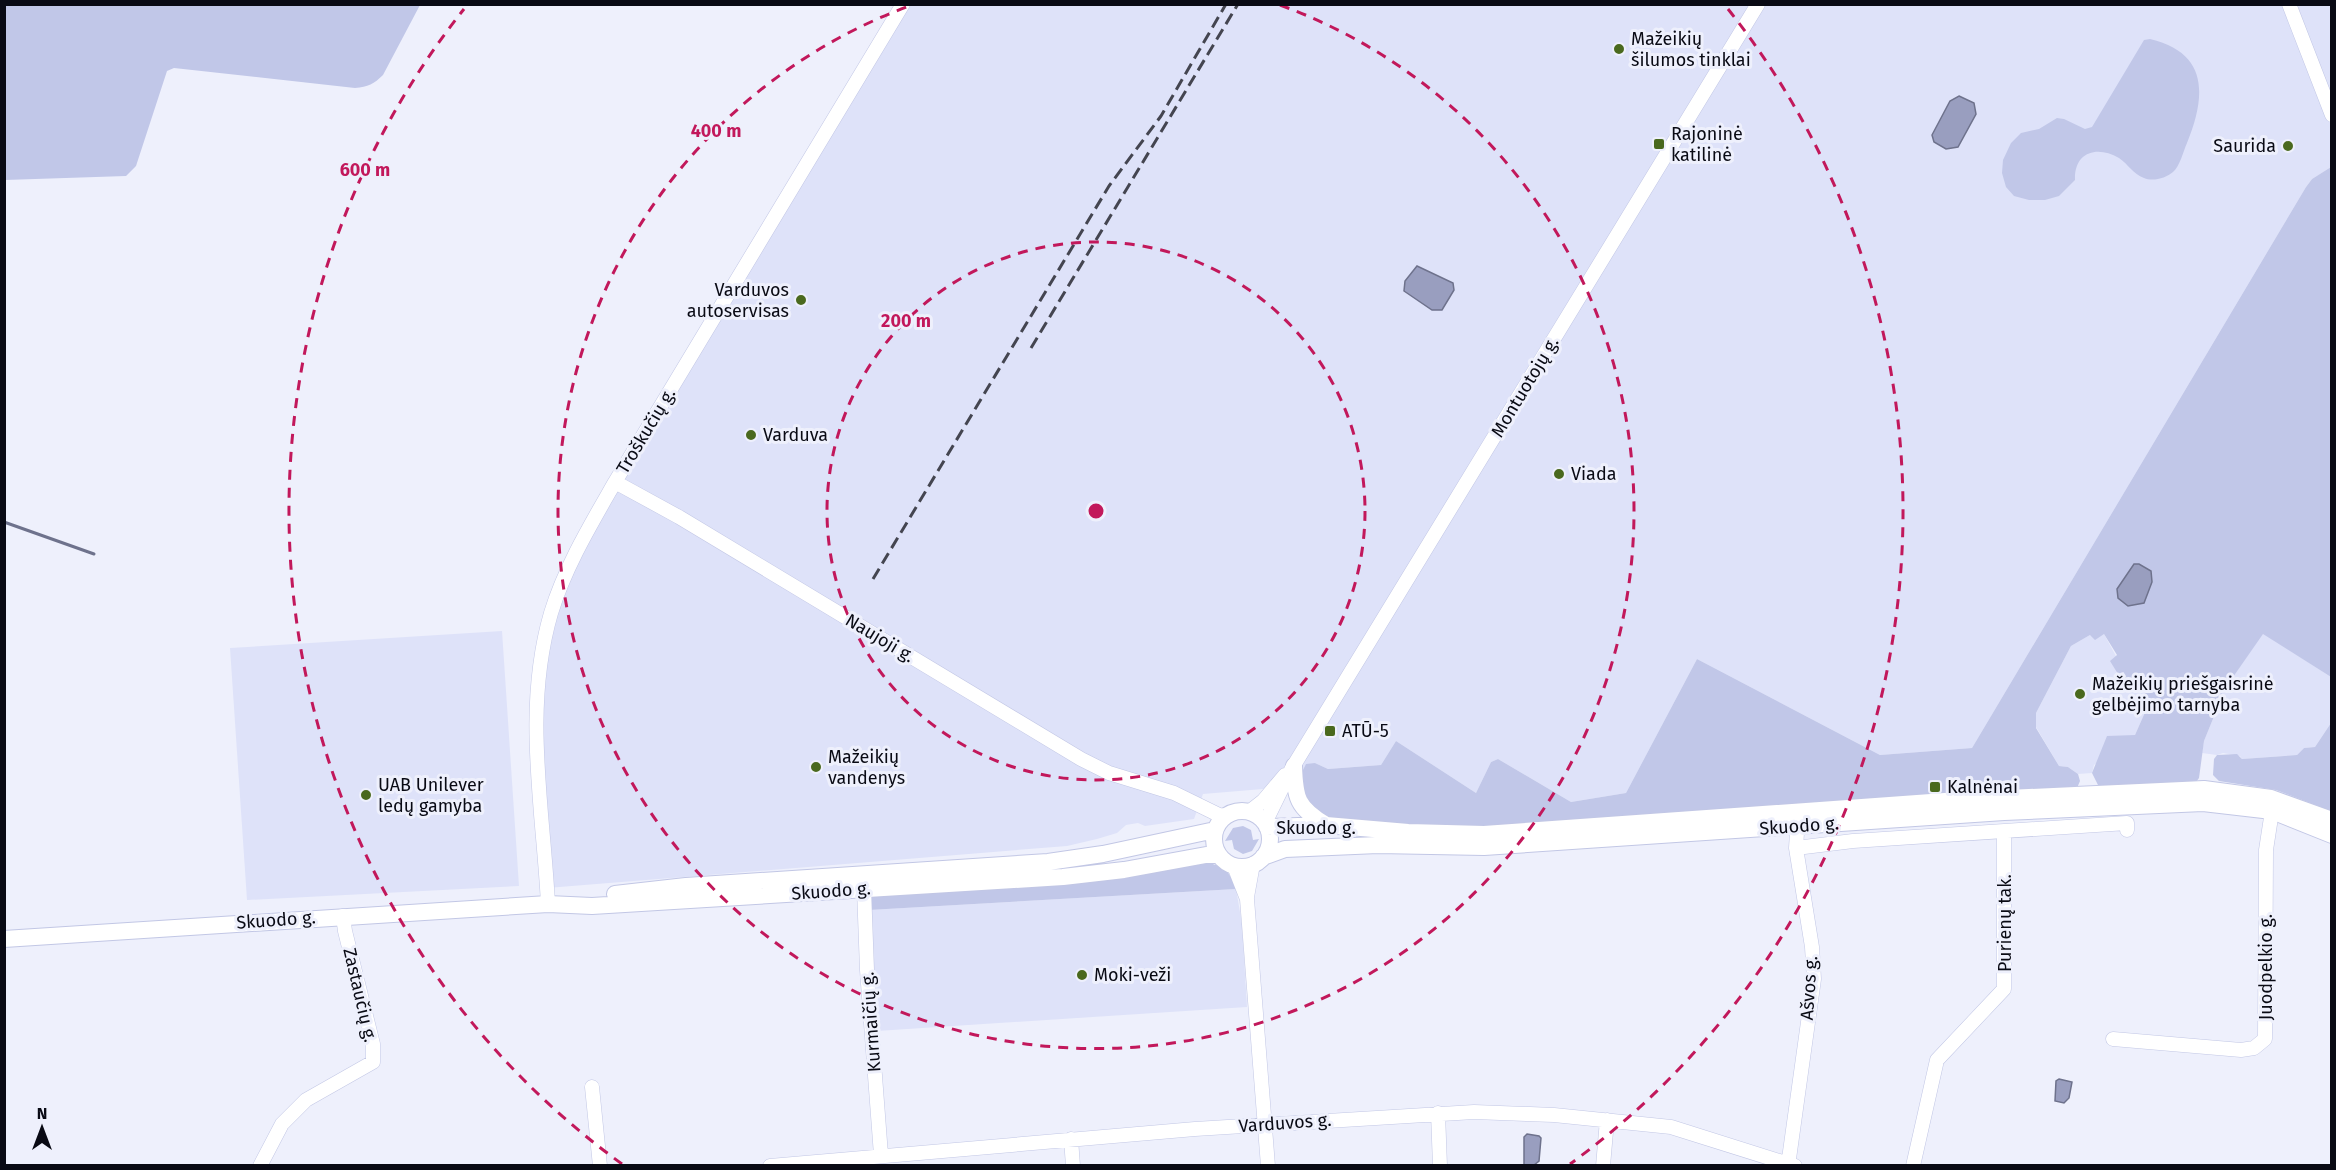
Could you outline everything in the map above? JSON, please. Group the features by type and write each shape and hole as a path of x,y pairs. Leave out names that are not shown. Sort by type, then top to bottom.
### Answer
{"main road":[{"path":"1292,768 1294,789 1300,805 1326,825"},
{"name":"Skuodo g.","path":"1258,861 1285,849 1378,845 1484,847 1798,819 1945,801 2204,789 2271,798 2331,820"},
{"name":"Skuodo g.","path":"1266,825 1326,825 1408,832 1484,834 2203,803 2272,811 2331,835"},
{"path":"1237,812 1249,812 1266,825 1268,846 1258,861 1234,866 1219,855 1215,846 1219,825 1237,812"},
{"name":"Skuodo g.","path":"4,939 548,904 686,886 1073,860 1219,825"},
{"name":"Skuodo g.","path":"548,904 592,906 1090,875 1206,855 1219,855"}],"street":[{"name":"Troškučių g.","path":"548,904 536,756 540,671 551,613 562,583 592,520 903,4"},
{"name":"Montuotojų g.","path":"1266,825 1292,768 1758,4"},
{"path":"2289,4 2331,115"},
{"name":"Naujoji g.","path":"615,482 679,517 1081,759 1109,773 1174,794 1220,815 1219,825"},
{"name":"Montuotojų g.","path":"1249,812 1292,768"},
{"name":"Juodpelkio g.","path":"2113,1039 2241,1050 2254,1048 2265,1039 2266,850 2272,811"},
{"name":"Ašvos g.","path":"1790,1164 1814,979 1812,947 1796,848 1798,819"},
{"path":"1796,848 1853,841 2127,823 2127,830"},
{"name":"Purienų tak.","path":"1912,1166 1937,1060 2004,989 2004,832"},
{"path":"1247,899 1258,861"},
{"path":"1234,866 1247,899 1268,1166"},
{"name":"Kurmaičių g.","path":"864,889 866,960 889,1158"},
{"name":"Zastaučių g.","path":"260,1166 282,1124 306,1100 373,1062 373,1044 343,916"},
{"path":"592,1087 600,1166"},
{"name":"Varduvos g.","path":"770,1166 889,1158 1071,1139 1266,1124 1484,1112 1607,1120 1671,1127 1790,1164"},
{"path":"1438,1113 1440,1166"},
{"path":"1603,1166 1607,1120"},
{"path":"1071,1139 1073,1166"}],"shaded area":[{"path":"4,5 420,5 383,75 377,81 364,87 355,88 174,68 167,71 136,166 126,176 5,180"},
{"path":"903,5 2331,5 2331,167 2312,179 2306,187 1972,748 1880,755 1697,659 1626,793 1571,802 1498,759 1491,762 1476,793 1396,741 1381,765 1328,769 1315,763 1299,786 1203,794 1194,819 1145,826 1138,823 1126,825 1117,833 1067,846 547,888 536,714 562,583"},
{"path":"2150,39 2169,46 2183,55 2193,66 2198,79 2198,109 2187,143 2175,169 2163,178 2148,179 2137,174 2119,158 2103,152 2095,152 2083,157 2078,163 2075,180 2059,196 2045,200 2029,200 2014,196 2006,187 2002,173 2003,160 2011,143 2021,133 2039,129 2057,118 2085,129 2092,127 2144,40"},
{"path":"1959,96 1974,103 1976,114 1958,147 1946,149 1934,142 1932,135 1950,101"},
{"path":"2331,167 2331,677 2263,634 2215,703 2217,709 2204,741 2199,778 2196,782 2103,788 2098,785 2092,773 2107,736 2135,735 2146,710 2144,684 2125,683 2124,672 2118,674 2110,661 2117,655 2104,634 2095,640 2090,635 2071,646 2036,713 2036,728 2059,766 2068,767 2078,774 2080,781 2077,788 1496,827 1412,825 1328,817 1307,806 1300,776 1306,764 1315,763 1328,769 1381,765 1396,741 1476,793 1491,762 1498,759 1571,802 1626,793 1697,659 1880,755 1972,748 2306,187 2312,179"},
{"path":"1417,266 1453,283 1454,290 1442,310 1432,310 1404,291 1405,281"},
{"path":"2134,564 2139,564 2151,571 2152,582 2144,603 2128,606 2118,598 2117,589"},
{"path":"502,631 519,886 247,900 230,648"},
{"path":"2263,633 2331,677 2331,723 2315,747 2304,748 2297,755 2242,759 2240,756 2223,753 2217,755 2202,753 2204,741 2217,709 2215,703"},
{"path":"2104,634 2124,671 2144,683 2146,710 2135,735 2094,765 2092,773 2078,774 2068,767 2059,766 2036,727 2036,713 2071,646 2090,635"},
{"path":"2331,723 2331,811 2276,790 2219,781 2213,775 2214,759 2217,755 2237,754 2242,759 2297,755 2304,748 2315,747"},
{"path":"1243,826 1251,830 1253,840 1259,839 1252,851 1243,854 1234,849 1232,840 1225,841 1233,828"},
{"path":"1209,863 1227,872 1236,889 869,910 871,898 875,894"},
{"path":"1236,889 1242,924 1247,1007 877,1031 869,910"},
{"path":"2059,1079 2072,1082 2069,1098 2064,1103 2055,1101 2056,1081"},
{"path":"1527,1134 1541,1138 1539,1161 1534,1165 1524,1165 1524,1137"}],"waterway":[{"path":"4,522 94,554"}],"railway":[{"path":"873,579 1109,186 1161,116 1226,4"},
{"path":"1031,348 1238,4"}],"place":[{"name":"Mažeikių šilumos tinklai","path":"1619,49"},
{"name":"Rajoninė katilinė","path":"1659,144"},
{"name":"Saurida","path":"2288,146"},
{"name":"Varduvos autoservisas","path":"801,300"},
{"name":"Varduva","path":"751,435"},
{"name":"Viada","path":"1559,474"},
{"name":"Mažeikių priešgaisrinė gelbėjimo tarnyba","path":"2080,694"},
{"name":"ATŪ-5","path":"1330,731"},
{"name":"Mažeikių vandenys","path":"816,767"},
{"name":"Kalnėnai","path":"1935,787"},
{"name":"UAB Unilever ledų gamyba","path":"366,795"},
{"name":"Moki-veži","path":"1082,975"}]}
